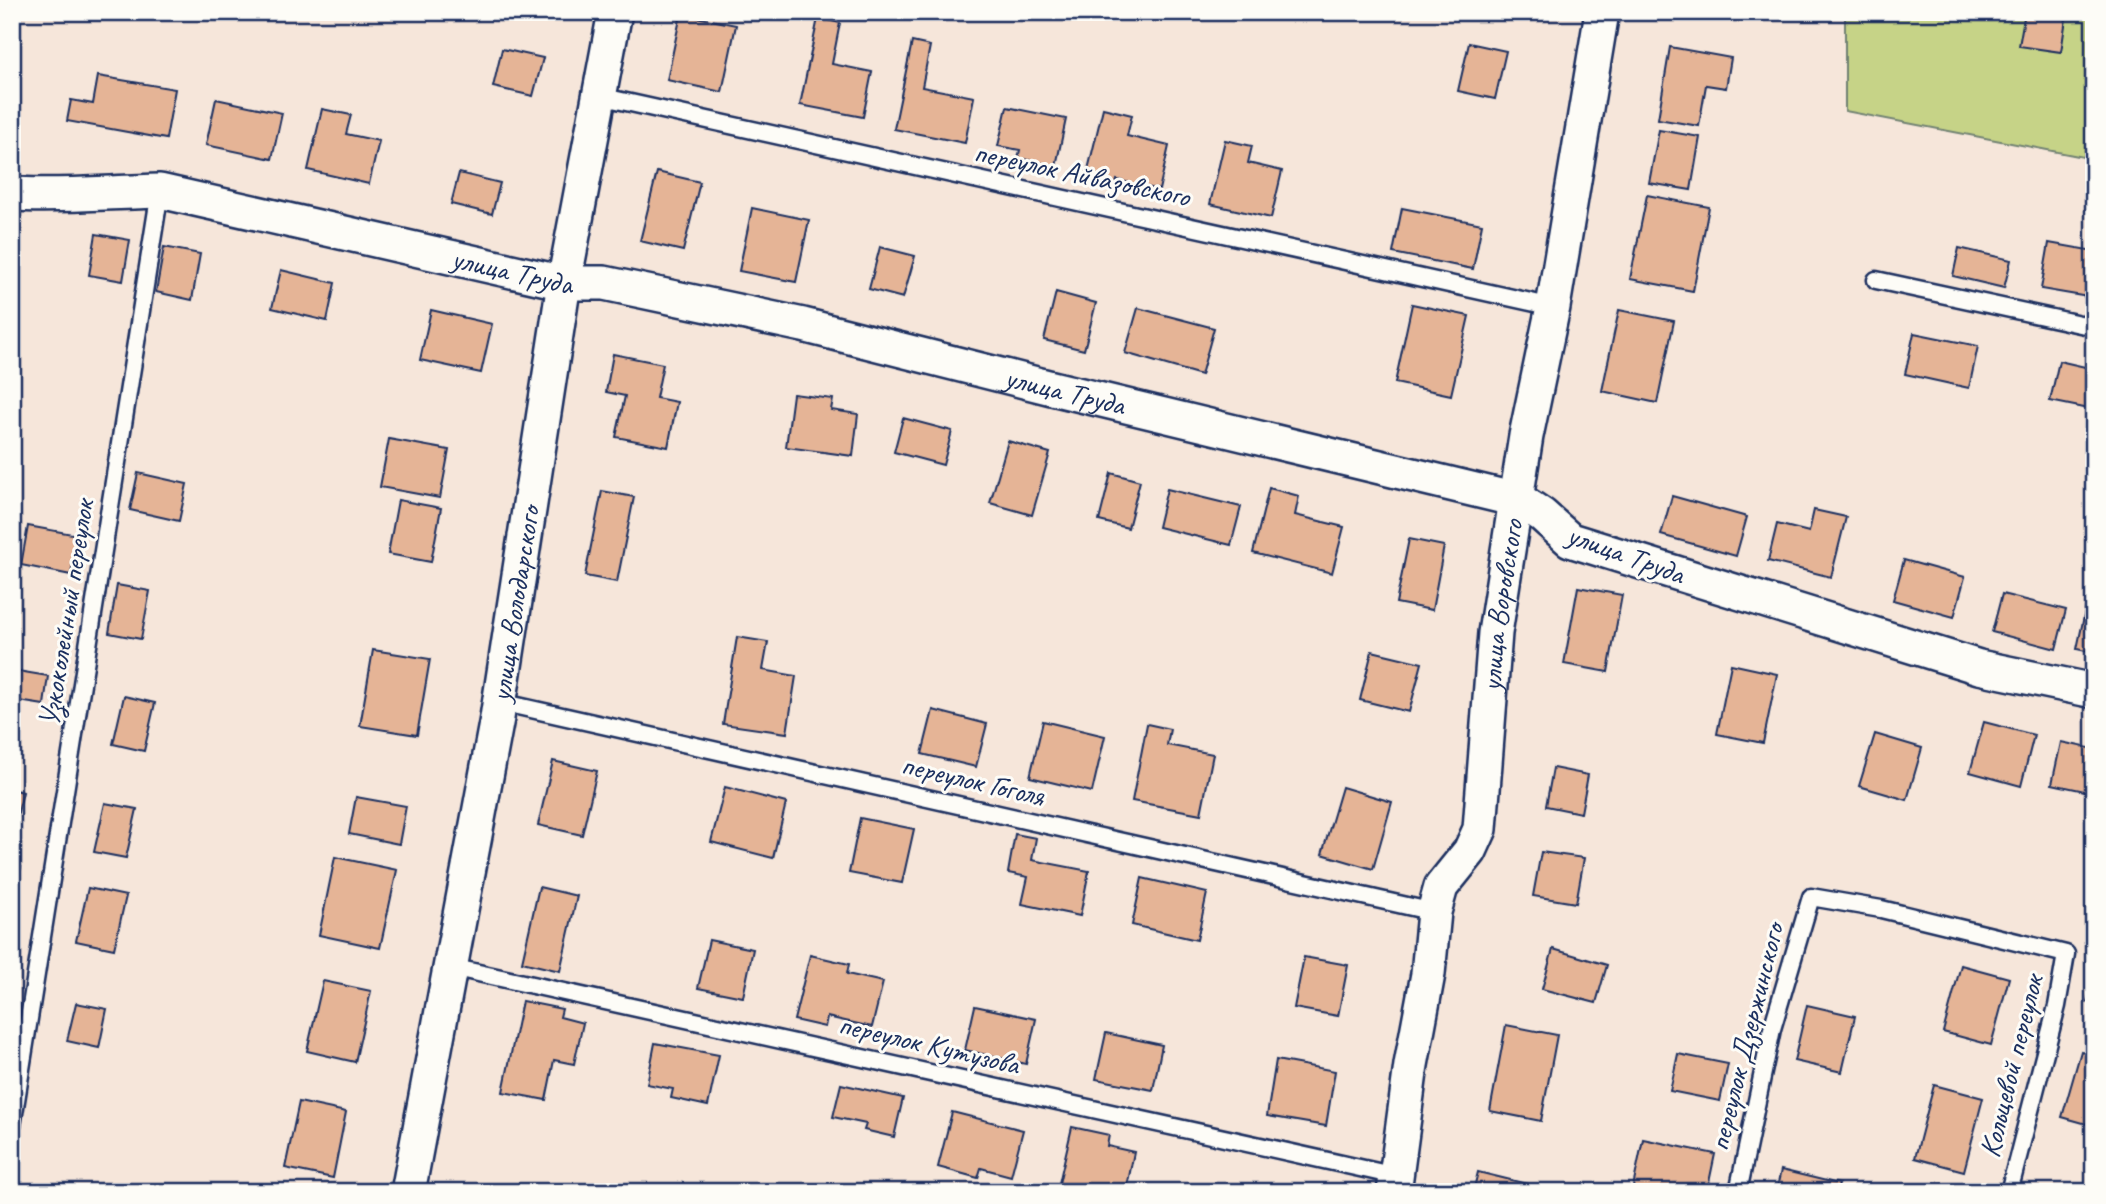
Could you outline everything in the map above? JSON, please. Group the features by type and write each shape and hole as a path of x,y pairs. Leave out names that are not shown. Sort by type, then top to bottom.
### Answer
{"street":[{"name":"улица Володарского","path":"408,1192 500,702 564,283 615,12"},
{"name":"улица Воровского","path":"1395,1184 1411,1065 1428,974 1434,912 1441,887 1470,851 1480,829 1495,633 1526,436 1553,307 1602,12"},
{"name":"улица Труда","path":"12,194 51,196 160,191 564,283 604,284 803,325 1516,500 1542,515 1570,540 1979,667 2094,691"}],"lane":[{"name":"переулок Айвазовского","path":"599,96 1553,307"},
{"name":"Узкоколейный переулок","path":"12,1126 160,191"},
{"path":"1876,281 2094,327"},
{"name":"переулок Гоголя","path":"500,702 1434,912"},
{"name":"переулок Дзержинского","path":"1738,1192 1772,1029 1811,897 1881,909 2066,954"},
{"name":"Кольцевой переулок","path":"2009,1192 2057,1006 2066,954"},
{"name":"переулок Кутузова","path":"451,967 1395,1184"}],"green space":[{"path":"1845,12 2094,12 2094,159 1845,111"}],"building":[{"path":"2025,12 2067,12 2061,52 2019,46"},
{"path":"681,14 736,25 722,92 667,80"},
{"path":"818,18 840,23 832,64 872,72 863,117 800,105"},
{"path":"912,42 930,46 922,87 974,97 965,143 894,129"},
{"path":"1469,43 1506,51 1495,99 1458,91"},
{"path":"1670,47 1731,58 1726,88 1706,85 1699,126 1658,119"},
{"path":"502,49 543,58 533,96 493,87"},
{"path":"98,76 175,89 166,139 67,121 71,100 93,104"},
{"path":"216,99 282,113 272,159 206,145"},
{"path":"1007,107 1066,119 1056,166 1018,158 1020,150 998,146"},
{"path":"1103,108 1132,115 1127,136 1169,146 1159,190 1117,180 1116,185 1086,178"},
{"path":"322,109 351,115 346,134 379,141 369,184 308,170"},
{"path":"1659,130 1700,137 1691,190 1649,183"},
{"path":"1225,140 1252,146 1248,163 1282,171 1271,218 1210,204"},
{"path":"657,172 700,182 683,251 640,241"},
{"path":"459,173 500,183 492,214 451,204"},
{"path":"1647,195 1709,207 1693,291 1630,279"},
{"path":"752,208 809,220 796,282 739,271"},
{"path":"1402,208 1482,224 1473,269 1393,253"},
{"path":"96,234 130,240 123,281 89,275"},
{"path":"2049,243 2094,251 2094,298 2041,289"},
{"path":"164,247 200,254 192,300 156,292"},
{"path":"880,247 915,256 903,298 869,289"},
{"path":"1959,248 2011,260 2004,288 1953,276"},
{"path":"281,270 335,283 327,321 272,308"},
{"path":"1056,292 1096,303 1084,350 1044,340"},
{"path":"1412,304 1469,316 1451,395 1395,383"},
{"path":"1138,308 1214,328 1201,375 1125,353"},
{"path":"431,310 492,324 481,373 420,360"},
{"path":"1619,310 1674,321 1657,403 1602,391"},
{"path":"1914,333 1978,346 1969,388 1905,374"},
{"path":"613,354 663,364 656,398 677,402 668,447 616,437 625,396 606,392"},
{"path":"2059,361 2094,369 2094,410 2050,401"},
{"path":"793,394 833,399 831,410 858,414 853,456 786,447"},
{"path":"903,418 952,431 943,465 894,452"},
{"path":"389,439 449,450 440,498 380,487"},
{"path":"1008,441 1050,453 1032,515 990,503"},
{"path":"138,473 187,484 179,521 130,510"},
{"path":"1111,473 1140,481 1128,528 1099,521"},
{"path":"1269,488 1299,496 1295,515 1344,527 1332,573 1253,553"},
{"path":"1167,489 1241,507 1231,545 1158,527"},
{"path":"602,491 634,497 617,582 585,576"},
{"path":"1672,496 1747,517 1736,556 1661,535"},
{"path":"398,500 441,508 431,562 388,554"},
{"path":"1814,510 1846,517 1831,577 1768,561 1777,524 1809,532"},
{"path":"28,526 78,535 71,575 21,565"},
{"path":"1409,539 1444,546 1432,610 1396,603"},
{"path":"1904,560 1965,577 1954,617 1893,600"},
{"path":"117,585 150,591 141,639 109,633"},
{"path":"1578,587 1622,595 1608,672 1564,664"},
{"path":"2002,594 2066,610 2056,649 1992,632"},
{"path":"2087,602 2094,603 2094,653 2077,649"},
{"path":"737,637 768,642 763,670 796,676 787,733 723,724"},
{"path":"373,650 430,659 417,735 360,726"},
{"path":"1372,651 1422,663 1409,712 1360,700"},
{"path":"1731,664 1777,674 1763,743 1717,734"},
{"path":"12,670 48,676 44,705 12,700"},
{"path":"124,696 155,703 144,751 113,744"},
{"path":"933,710 987,724 976,767 922,754"},
{"path":"1043,721 1105,736 1092,792 1030,777"},
{"path":"1984,722 2034,735 2021,786 1970,772"},
{"path":"1147,724 1170,729 1167,745 1213,754 1201,814 1132,801"},
{"path":"1875,734 1922,748 1907,800 1859,786"},
{"path":"2061,742 2094,749 2094,793 2052,784"},
{"path":"553,761 597,771 582,835 538,825"},
{"path":"1553,768 1588,775 1581,813 1546,806"},
{"path":"725,787 786,803 773,858 711,842"},
{"path":"1342,787 1392,802 1373,869 1322,854"},
{"path":"12,789 23,792 14,829 12,828"},
{"path":"356,797 406,806 399,844 349,834"},
{"path":"105,803 137,809 126,858 94,852"},
{"path":"860,818 914,829 902,883 849,873"},
{"path":"1015,834 1036,838 1032,860 1089,871 1080,916 1022,904 1028,877 1008,873"},
{"path":"1541,852 1584,858 1576,903 1533,896"},
{"path":"335,857 397,870 380,948 319,935"},
{"path":"12,865 21,867 16,887 12,886"},
{"path":"1142,878 1207,893 1197,940 1132,925"},
{"path":"539,887 577,896 560,971 522,962"},
{"path":"88,888 126,896 114,949 76,941"},
{"path":"709,940 753,949 743,997 698,988"},
{"path":"1553,949 1607,965 1596,1003 1542,989"},
{"path":"810,955 849,964 847,974 883,982 872,1027 827,1017 825,1027 794,1020"},
{"path":"1304,957 1348,965 1338,1016 1294,1008"},
{"path":"1961,965 2009,978 1991,1045 1943,1032"},
{"path":"2094,977 2094,1004 2087,1002"},
{"path":"323,981 371,991 355,1062 307,1051"},
{"path":"522,1001 562,1009 560,1017 583,1023 574,1064 554,1060 546,1100 503,1092"},
{"path":"76,1003 107,1009 99,1048 67,1041"},
{"path":"1807,1005 1855,1016 1842,1072 1794,1061"},
{"path":"975,1006 1036,1019 1026,1064 965,1050"},
{"path":"1506,1025 1557,1035 1541,1121 1490,1111"},
{"path":"1106,1033 1162,1045 1153,1090 1096,1079"},
{"path":"655,1043 719,1055 708,1106 671,1098 673,1089 647,1084"},
{"path":"2081,1051 2094,1055 2094,1126 2062,1117"},
{"path":"1678,1054 1728,1064 1720,1101 1670,1091"},
{"path":"1276,1060 1335,1071 1326,1126 1267,1116"},
{"path":"841,1084 903,1098 894,1137 864,1130 866,1124 833,1117"},
{"path":"1934,1085 1983,1098 1964,1171 1915,1158"},
{"path":"299,1102 346,1112 333,1178 285,1168"},
{"path":"952,1112 1023,1130 1011,1176 981,1168 978,1178 938,1167"},
{"path":"1072,1127 1109,1135 1107,1146 1134,1152 1126,1192 1057,1192"},
{"path":"1643,1139 1715,1154 1707,1192 1632,1192"},
{"path":"1781,1170 1839,1184 1837,1192 1776,1192"},
{"path":"1478,1172 1527,1184 1525,1192 1473,1192"}]}
